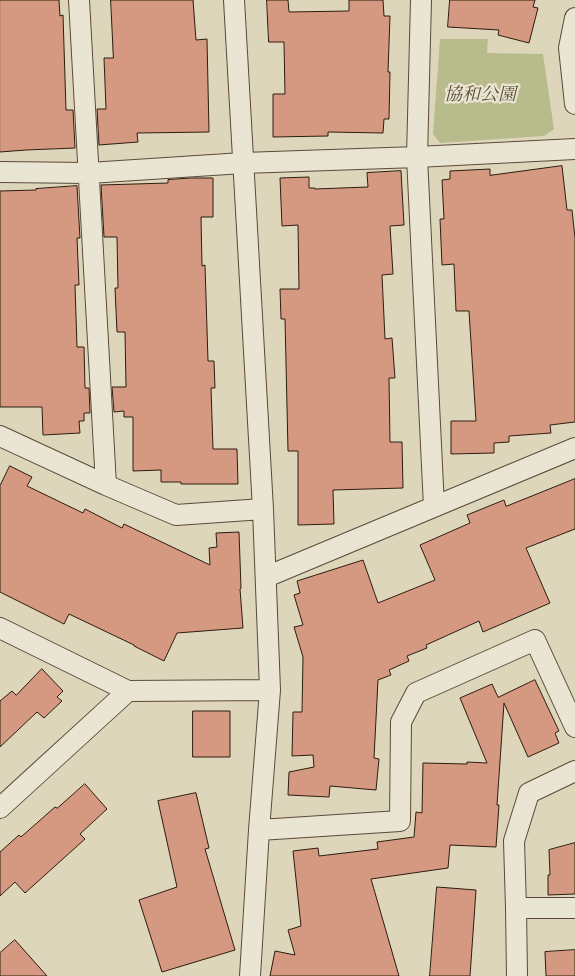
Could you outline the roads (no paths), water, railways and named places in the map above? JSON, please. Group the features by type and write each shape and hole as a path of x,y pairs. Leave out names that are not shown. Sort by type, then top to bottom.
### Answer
{"street":[{"path":"79,0 106,485"},
{"path":"234,0 263,509 270,690 250,976"},
{"path":"421,0 416,157 434,506"},
{"path":"575,18 569,48 575,104"},
{"path":"0,172 89,173 243,163 575,149"},
{"path":"0,436 176,515 263,509"},
{"path":"266,577 575,448"},
{"path":"0,628 128,692 270,690"},
{"path":"259,830 400,821 401,722 416,693 535,640 575,727"},
{"path":"0,808 128,692"},
{"path":"517,976 514,841 529,793 575,771"},
{"path":"516,908 575,908"}],"park label":[{"name":"協和公園","path":"480,96"}]}
